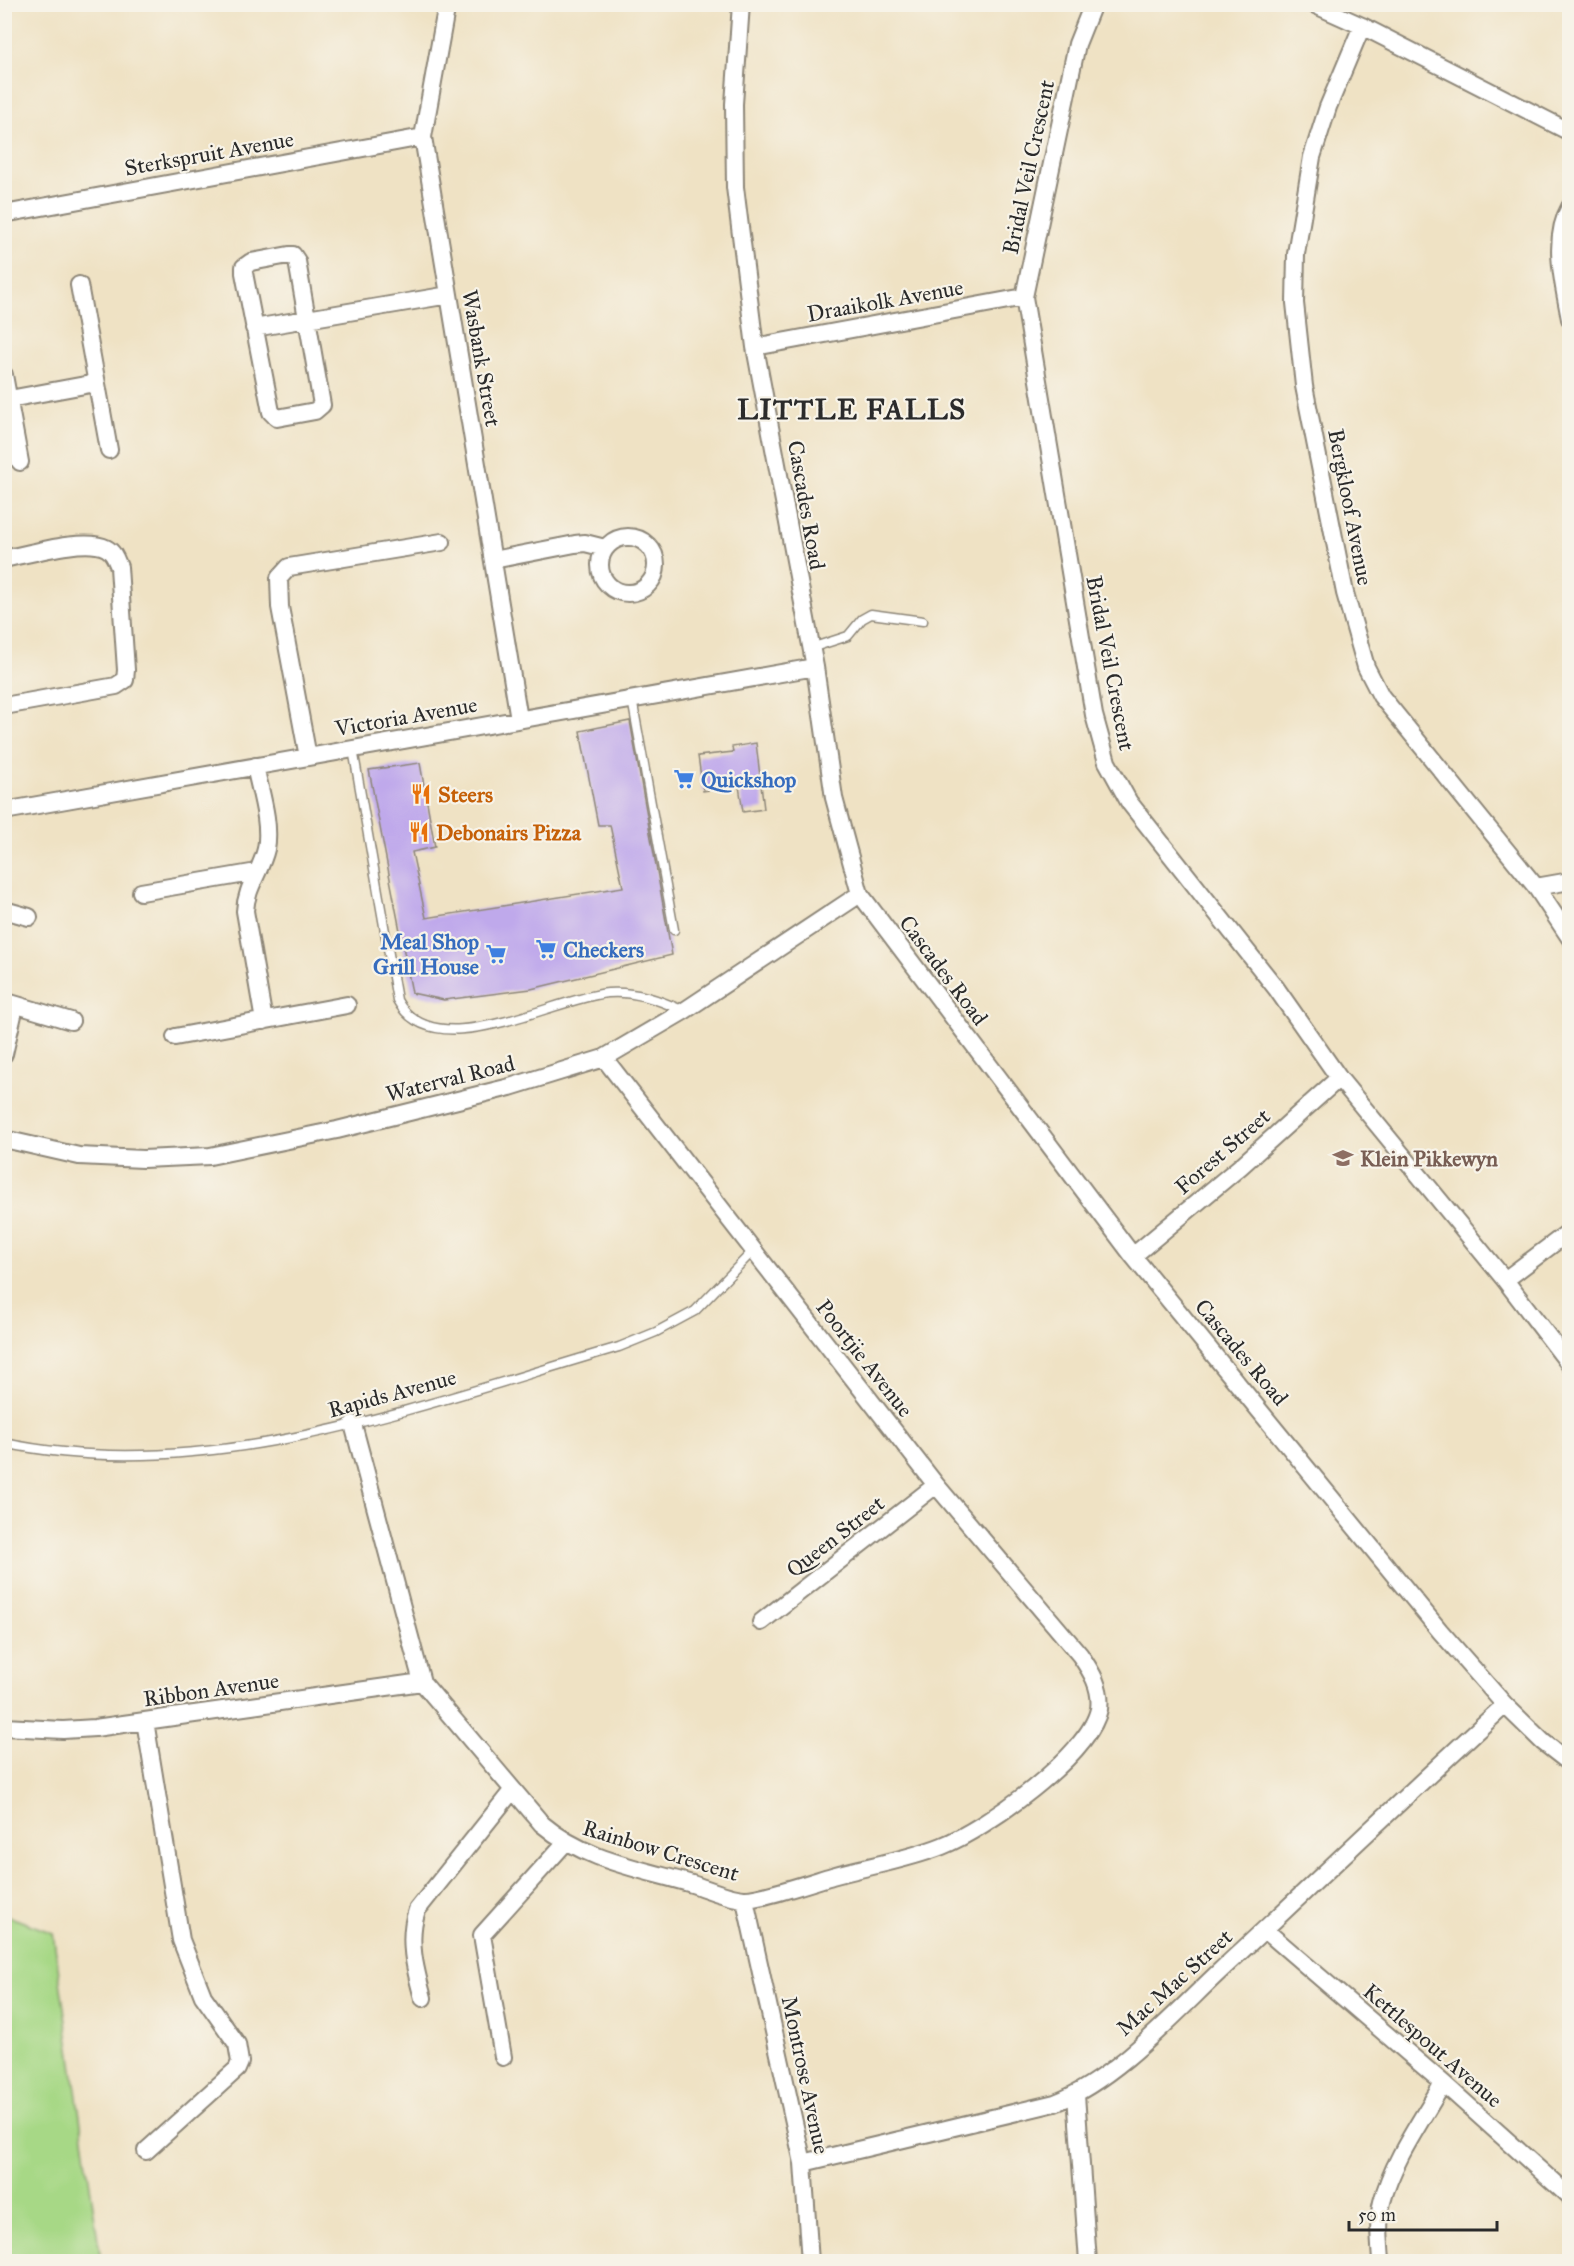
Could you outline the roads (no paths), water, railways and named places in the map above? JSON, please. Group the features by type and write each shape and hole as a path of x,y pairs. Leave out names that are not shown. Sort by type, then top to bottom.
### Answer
{"street":[{"name":"Wasbank Street","path":"447,4 423,137 519,719"},
{"name":"Cascades Road","path":"741,4 734,104 735,187 755,347 815,667 834,798 860,894 1133,1256 1440,1631 1505,1705 1569,1763"},
{"name":"Bridal Veil Crescent","path":"1093,4 1077,44 1024,297 1094,715 1107,762 1129,802 1276,988 1339,1078 1505,1280 1569,1365"},
{"path":"1312,4 1362,26 1569,132"},
{"name":"Bergkloof Avenue","path":"1362,26 1328,106 1312,158 1296,254 1295,303 1304,386 1345,593 1366,667 1381,696 1536,887 1569,938"},
{"name":"Sterkspruit Avenue","path":"4,214 423,137"},
{"path":"1569,207 1562,235 1560,258 1569,320"},
{"path":"293,255 297,261 322,405 315,411 282,418 273,416 254,328 244,267 251,262 293,255"},
{"path":"79,285 109,450"},
{"path":"254,328 449,295"},
{"name":"Draaikolk Avenue","path":"755,347 1024,297"},
{"path":"4,375 20,462"},
{"path":"7,400 96,383"},
{"path":"308,757 280,607 279,578 289,567 442,542"},
{"path":"493,560 575,544 585,543 605,548"},
{"path":"4,559 82,544 97,545 114,554 119,567 126,670 124,680 116,686 4,706"},
{"name":"Victoria Avenue","path":"4,811 815,667"},
{"path":"255,766 267,837 263,859 245,899 245,911 264,1020"},
{"path":"141,892 257,872"},
{"path":"1536,887 1569,882"},
{"name":"Waterval Road","path":"4,1139 80,1156 143,1159 210,1156 337,1130 510,1087 604,1058 684,1011 860,894"},
{"path":"4,910 29,917"},
{"path":"6,1000 71,1020"},
{"path":"4,1054 13,1015 6,1000"},
{"path":"175,1037 347,1005"},
{"name":"Poortjie Avenue","path":"604,1058 936,1485 1080,1655 1096,1681"},
{"name":"Forest Street","path":"1133,1256 1241,1166 1339,1078"},
{"path":"1505,1280 1569,1231"},
{"name":"Rainbow Crescent","path":"353,1424 422,1682 542,1824 565,1843 596,1857 745,1900 941,1847 975,1830 1022,1798 1070,1755 1095,1723 1099,1707 1096,1681"},
{"name":"Queen Street","path":"761,1622 936,1485"},
{"name":"Ribbon Avenue","path":"4,1726 63,1731 422,1682"},
{"name":"Mac Mac Street","path":"802,2163 1055,2103 1076,2095 1104,2075 1167,2021 1391,1808 1505,1705"},
{"path":"145,1721 181,1940 203,1996 237,2044 240,2062 237,2069 146,2151"},
{"path":"423,1998 414,1966 412,1923 417,1910 512,1791"},
{"path":"503,2057 482,1935 565,1843"},
{"name":"Montrose Avenue","path":"745,1900 802,2163 810,2262"},
{"name":"Kettlespout Avenue","path":"1265,1930 1443,2083 1569,2197"},
{"path":"1381,2262 1379,2225 1382,2203 1390,2178 1443,2083"},
{"path":"1076,2095 1088,2262"}],"lane":[{"path":"811,648 848,636 862,619 871,614 923,621"},
{"path":"632,699 674,930"},
{"path":"353,748 397,1000 402,1010 422,1024 438,1029 487,1027 570,1000 608,993 652,997 684,1011"},
{"name":"Rapids Avenue","path":"4,1443 114,1455 172,1456 353,1424 619,1347 656,1332 695,1311 753,1251"}],"place":[{"name":"Quickshop","path":"684,779"},
{"name":"Steers","path":"421,794"},
{"name":"Debonairs Pizza","path":"419,832"},
{"name":"Checkers","path":"546,949"},
{"name":"Meal Shop Grill House","path":"496,954"},
{"name":"Klein Pikkewyn","path":"1343,1158"}],"district":[{"name":"LITTLE FALLS","path":"852,409"}]}
